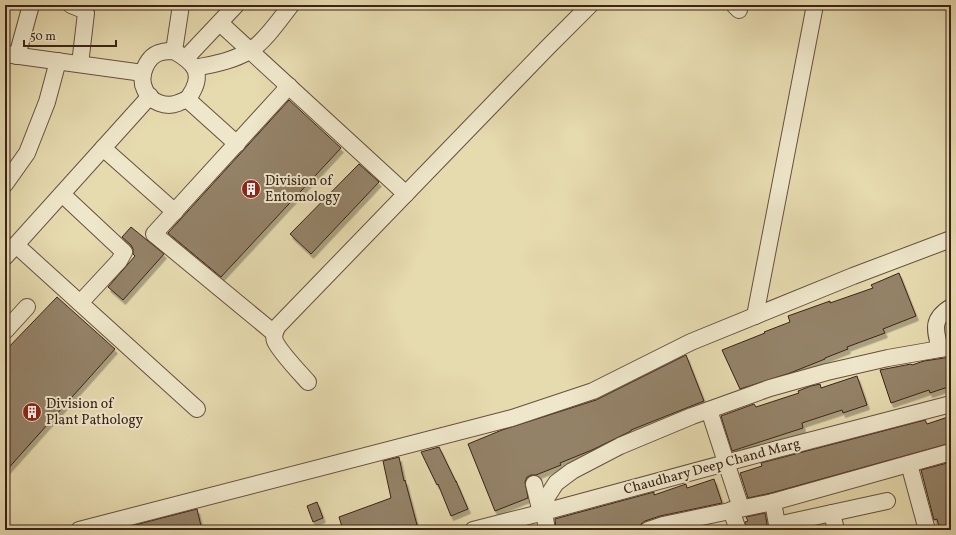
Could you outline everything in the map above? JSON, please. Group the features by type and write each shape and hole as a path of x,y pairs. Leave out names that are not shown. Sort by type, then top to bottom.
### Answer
{"street":[{"path":"31,5 11,55 143,72"},
{"path":"71,5 86,13 80,64"},
{"path":"181,5 185,59 196,85 187,99 172,106 155,102 144,89 143,72 149,60 160,52 185,59 239,56 251,51 291,5"},
{"path":"185,59 236,5"},
{"path":"308,382 274,341 274,334 278,326 590,5"},
{"path":"755,316 815,5"},
{"path":"220,23 406,194"},
{"path":"5,184 27,154 47,102 58,61"},
{"path":"274,334 154,234 289,86"},
{"path":"5,257 150,96"},
{"path":"187,99 237,144"},
{"path":"103,148 175,212"},
{"path":"62,194 124,252 119,261 80,303"},
{"path":"79,530 512,418 593,391 690,342 853,276 950,242"},
{"path":"16,245 197,409"},
{"path":"5,331 27,307"},
{"path":"543,513 547,497 556,484 572,471 620,446 692,416 770,388 827,372 888,358 945,348 936,331 936,321 942,312 951,307"},
{"name":"Chaudhary Deep Chand Marg","path":"473,530 543,513 951,404"},
{"path":"709,410 726,463 736,509 738,530"},
{"path":"648,530 736,509 773,502 951,452"},
{"path":"909,464 927,530"},
{"path":"534,484 547,530"},
{"path":"773,502 778,528 808,524 832,513 887,501"},
{"path":"832,513 836,530"}],"building":[{"name":"Division of Entomology","path":"289,100 341,148 221,277 168,233"},
{"path":"359,164 379,182 311,254 290,234"},
{"path":"131,227 164,254 123,300 108,287 135,256 131,245 122,237"},
{"path":"899,273 916,316 883,329 885,333 847,347 848,349 825,359 790,373 740,389 722,350 790,322 788,316 873,288 871,285"},
{"name":"Division of Plant Pathology","path":"57,297 115,349 5,472 5,351"},
{"path":"686,355 704,401 631,430 592,450 560,463 561,465 527,477 525,482 528,498 495,511 468,444 502,430 596,400"},
{"path":"951,357 951,386 930,393 929,390 891,403 880,370"},
{"path":"857,376 867,405 843,413 842,410 802,423 803,428 732,451 721,416 754,404 756,407 799,393 798,391 811,386 820,384 821,388"},
{"path":"951,416 951,443 748,498 740,473 762,466 761,463 925,420 927,424"},
{"path":"439,447 468,509 451,516 438,484 437,485 421,452"},
{"path":"399,457 404,481 405,480 417,525 400,530 343,530 339,517 391,498 383,461"},
{"path":"951,462 951,530 940,530 937,519 934,520 921,470"},
{"path":"714,479 722,503 660,516 645,521 641,524 639,530 556,530 555,519 654,492 654,495 686,484 687,488"},
{"path":"317,502 323,518 313,522 307,506"},
{"path":"197,509 202,530 132,530 131,526"},
{"path":"765,513 768,530 747,530 745,522 748,521 746,517"}],"place":[{"name":"Division of Entomology","path":"251,189"},
{"name":"Division of Plant Pathology","path":"32,412"}]}
